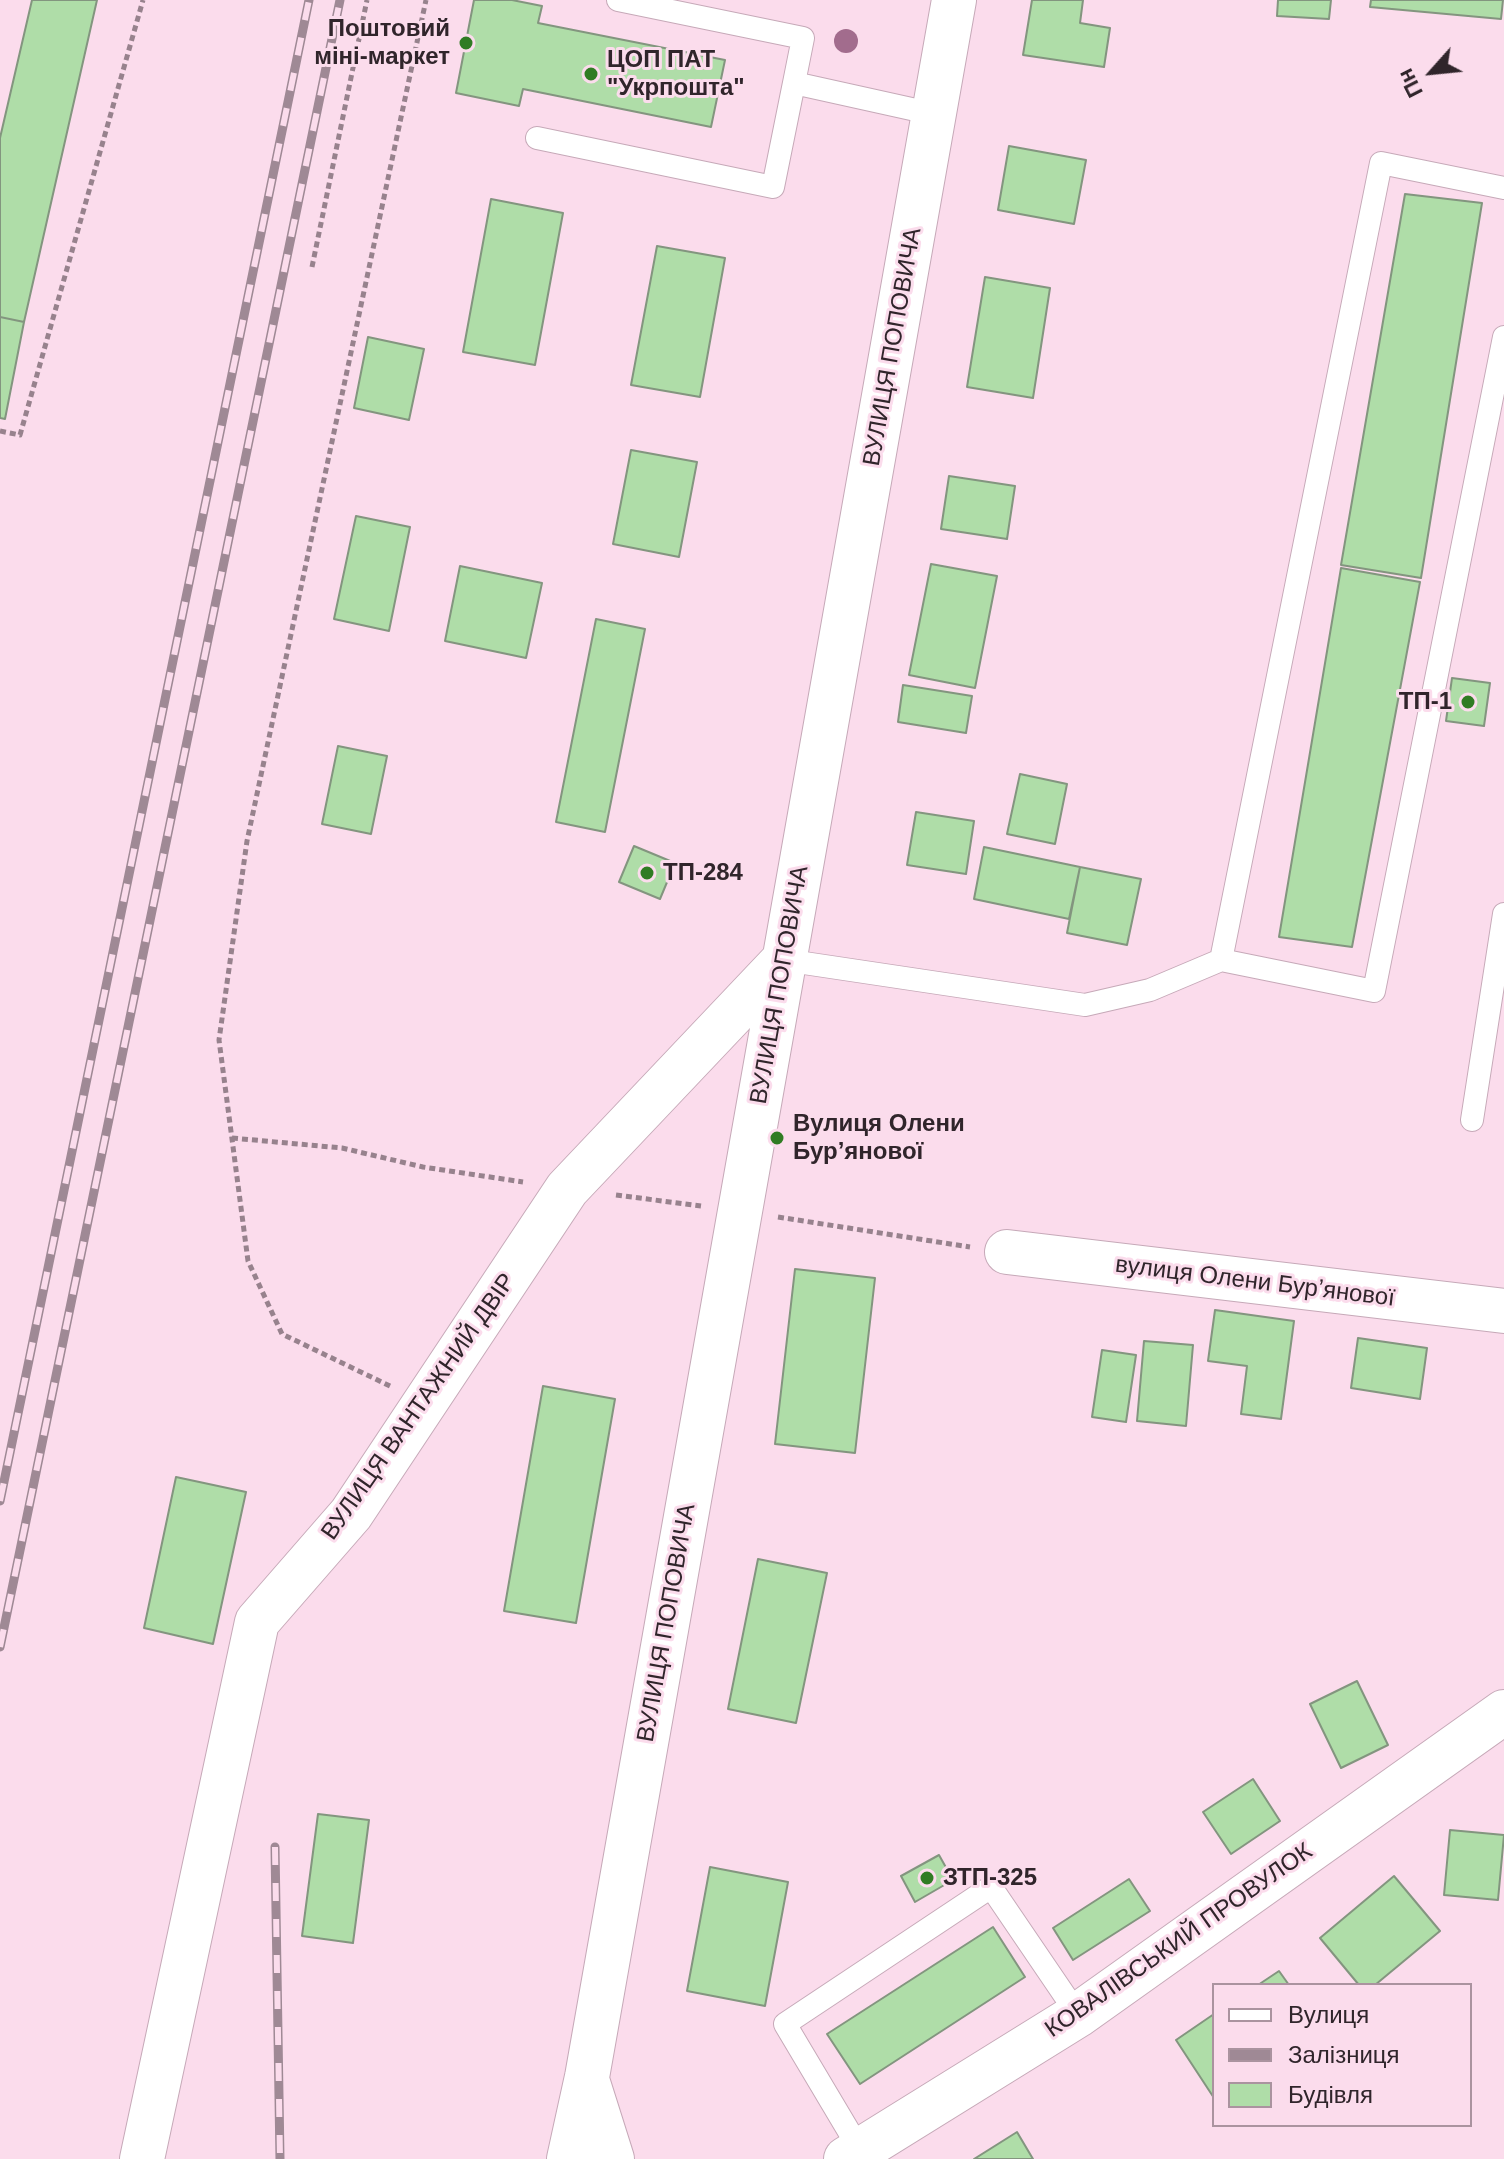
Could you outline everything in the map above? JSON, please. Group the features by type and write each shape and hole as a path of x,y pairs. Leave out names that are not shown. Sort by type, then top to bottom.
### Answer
{"street":[{"name":"ВУЛИЦЯ ПОПОВИЧА","path":"569,2159 587,2077 954,0"},
{"name":"ВУЛИЦЯ ВАНТАЖНИЙ ДВІР","path":"142,2159 257,1622 351,1514 567,1189 784,960"},
{"name":"вулиця Олени Бурʼянової","path":"1007,1252 1504,1311"},
{"name":"КОВАЛІВСЬКИЙ ПРОВУЛОК","path":"853,2155 1078,2015 1504,1712"},
{"path":"587,2077 612,2159"}],"lane":[{"path":"537,138 773,187 803,38 618,0"},
{"path":"794,83 934,114"},
{"path":"1221,960 1381,163 1504,188"},
{"path":"784,960 1085,1005 1150,990 1221,960 1374,991 1504,337"},
{"path":"1472,1120 1504,914"},
{"path":"853,2155 785,2024 991,1887 1078,2015"}],"path":[{"path":"0,431 20,435 143,0"},
{"path":"312,267 367,0"},
{"path":"426,0 247,841 219,1040 248,1261 282,1334 394,1388 435,1387"},
{"path":"232,1138 342,1148 423,1167"},
{"path":"740,1212 1007,1252"}],"building":[{"path":"32,0 97,0 24,322 0,317 0,138"},
{"name":"ЦОП ПАТ \"Укрпошта\"","path":"474,0 512,0 542,6 538,23 725,60 711,127 523,89 519,106 456,93"},
{"path":"1032,0 1083,0 1080,23 1110,28 1104,67 1023,55"},
{"path":"1278,0 1331,0 1329,19 1277,16"},
{"path":"1371,0 1503,0 1501,19 1370,7"},
{"path":"1009,146 1086,160 1074,224 998,210"},
{"path":"1405,194 1482,203 1421,578 1341,565"},
{"path":"491,199 563,213 535,365 463,352"},
{"path":"657,246 725,258 700,397 631,385"},
{"path":"985,277 1050,288 1033,398 967,387"},
{"path":"0,317 24,322 5,419 0,418"},
{"path":"368,337 424,349 409,420 354,408"},
{"path":"631,450 697,462 679,557 613,544"},
{"path":"949,476 1015,486 1007,539 941,529"},
{"path":"356,516 410,527 389,631 334,619"},
{"path":"931,564 997,576 975,688 909,675"},
{"path":"460,566 542,583 526,658 445,641"},
{"path":"1341,568 1420,582 1352,947 1279,937"},
{"path":"596,619 645,629 605,832 556,822"},
{"name":"ТП-1","path":"1452,678 1490,683 1484,726 1446,721"},
{"path":"903,685 972,696 966,733 898,722"},
{"path":"338,746 387,756 371,834 322,824"},
{"path":"1020,774 1067,784 1055,844 1007,834"},
{"path":"916,812 974,821 966,874 907,865"},
{"name":"ТП-284","path":"634,846 675,863 660,899 619,882"},
{"path":"984,847 1080,867 1069,919 974,899"},
{"path":"1080,867 1141,879 1127,945 1067,933"},
{"path":"795,1269 875,1278 855,1453 775,1444"},
{"path":"1215,1310 1294,1321 1281,1419 1241,1414 1247,1366 1208,1361"},
{"path":"1358,1338 1427,1348 1420,1399 1351,1388"},
{"path":"1144,1341 1193,1345 1186,1426 1137,1421"},
{"path":"1102,1350 1136,1355 1126,1422 1092,1417"},
{"path":"543,1386 615,1399 576,1623 504,1611"},
{"path":"176,1477 246,1492 213,1644 144,1628"},
{"path":"758,1559 827,1573 796,1723 728,1709"},
{"path":"1357,1681 1388,1745 1341,1768 1310,1704"},
{"path":"1253,1779 1280,1821 1231,1854 1203,1812"},
{"path":"318,1814 369,1820 353,1943 302,1936"},
{"path":"1450,1830 1504,1835 1498,1900 1444,1895"},
{"name":"ЗТП-325","path":"939,1855 953,1880 915,1902 901,1876"},
{"path":"710,1867 788,1882 765,2006 687,1991"},
{"path":"1394,1876 1440,1931 1377,1983 1357,1983 1320,1938"},
{"path":"1129,1879 1150,1911 1073,1960 1053,1928"},
{"path":"993,1927 1025,1977 860,2084 827,2034"},
{"path":"1279,1971 1288,1983 1261,1983"},
{"path":"1212,2015 1212,2095 1176,2040"},
{"path":"1017,2132 1033,2159 974,2159"}],"railway":[{"path":"0,1501 309,0"},
{"path":"0,1647 340,0"},
{"path":"275,1847 280,2159"}],"place":[{"name":"Поштовий міні-маркет","path":"466,43"},
{"name":"ЦОП ПАТ \"Укрпошта\"","path":"591,74"},
{"name":"ТП-1","path":"1468,702"},
{"name":"ТП-284","path":"647,873"},
{"name":"Вулиця Олени Бур’янової","path":"777,1138"},
{"name":"ЗТП-325","path":"927,1878"}]}
